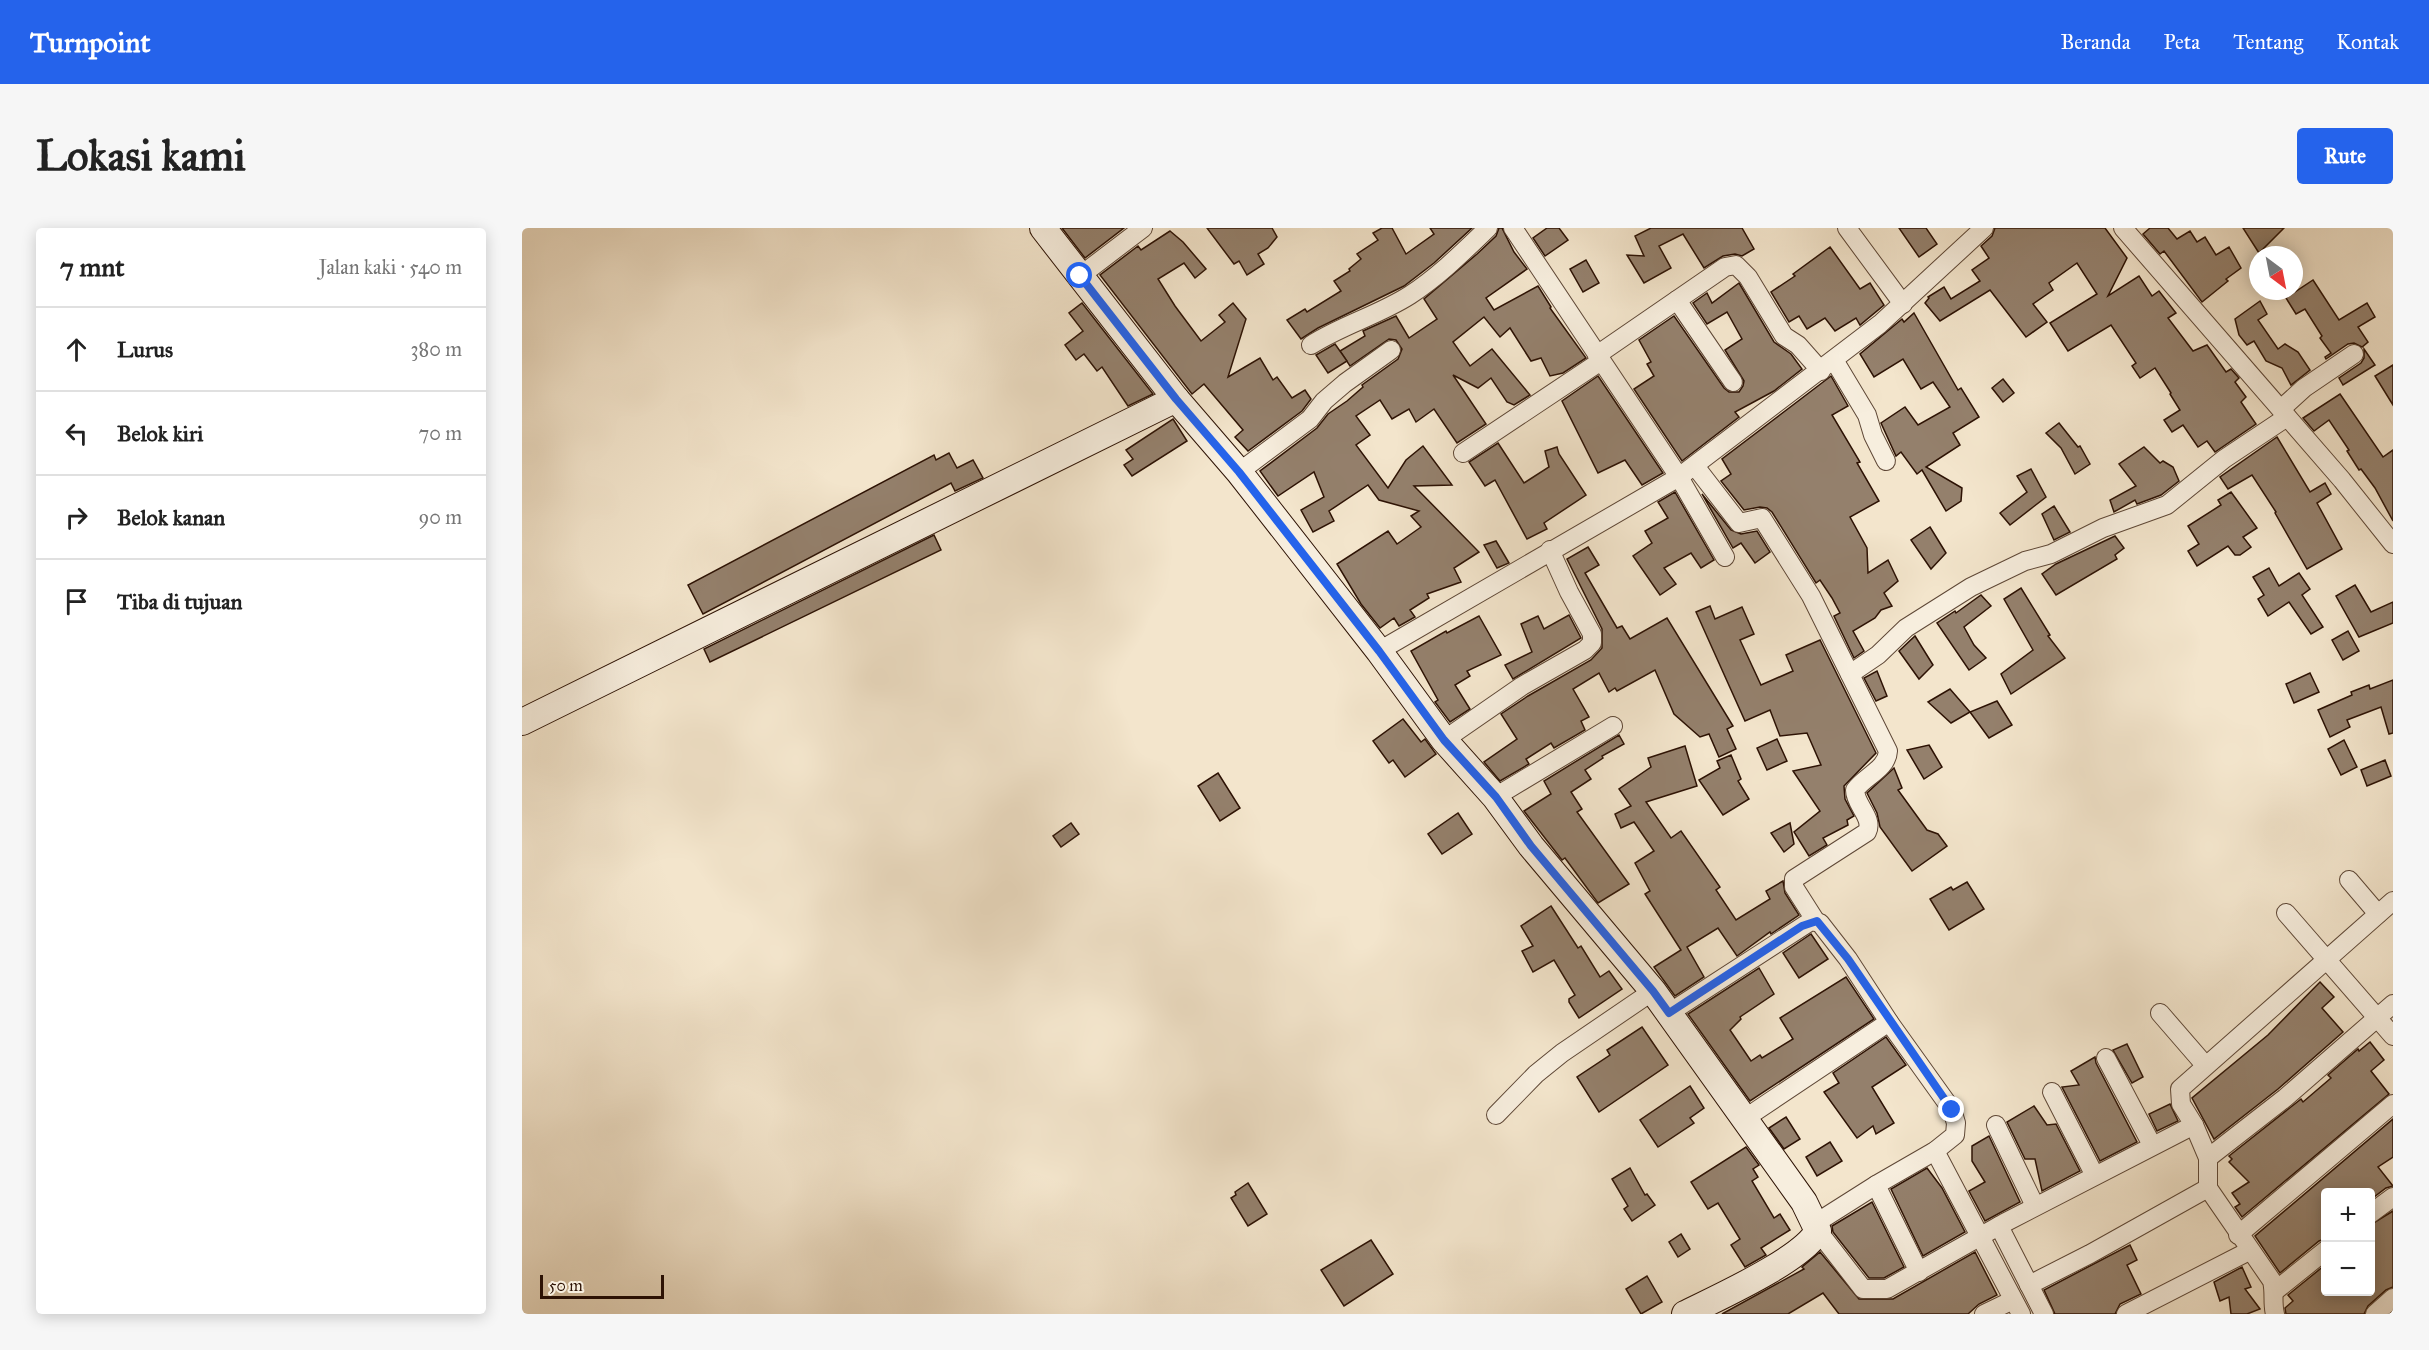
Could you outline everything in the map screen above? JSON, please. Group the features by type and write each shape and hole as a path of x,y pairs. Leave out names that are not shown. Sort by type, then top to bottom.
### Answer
{"street":[{"path":"1043,228 1176,399 1239,472 1379,651 1444,740 1496,797 1531,846 1653,991 1804,1202 1817,1227 1854,1280 1863,1289 1887,1289 2094,1174 2194,1125"},
{"path":"1080,276 1143,228"},
{"path":"1311,345 1337,329 1409,296 1435,278 1488,228"},
{"path":"1513,228 1679,477 1725,557"},
{"path":"1847,228 1903,304"},
{"path":"1379,651 1695,466 1903,304 1984,228"},
{"path":"2123,228 2342,480 2393,544"},
{"path":"1463,453 1599,358 1677,300 1725,267 1736,265 1748,277 1784,336 1827,365 1867,415 1873,435 1887,461"},
{"path":"1677,300 1733,382"},
{"path":"1239,472 1311,419 1324,401 1345,382 1391,350"},
{"path":"1850,674 1878,656 1906,628 1971,587 2025,561 2052,554 2103,528 2167,505 2284,413 2304,388 2354,354"},
{"path":"522,722 1176,399"},
{"path":"1685,1314 1797,1253 1815,1237 1817,1227 1876,1185 1935,1151 1955,1135 1956,1123 1954,1116 1848,959 1824,927 1815,920 1794,887 1794,879 1867,832 1869,824 1856,798 1855,790 1882,764 1888,755 1887,747 1811,596 1762,518 1739,523 1695,466"},
{"path":"1444,740 1522,686 1592,643 1592,634 1550,550"},
{"path":"1496,797 1613,726"},
{"path":"2349,880 2379,914"},
{"path":"2275,1314 2273,1306 2275,1291 2272,1281 2249,1251 2208,1188 2208,1158 2194,1125 2181,1104 2180,1089 2393,902"},
{"path":"2286,913 2393,1036"},
{"path":"1669,1013 1802,926 1815,920"},
{"path":"1496,1115 1529,1081 1562,1053 1653,991"},
{"path":"2208,1158 2285,1098 2393,1004"},
{"path":"2160,1013 2205,1065"},
{"path":"1744,1119 1889,1022"},
{"path":"2106,1058 2152,1145"},
{"path":"2052,1092 2094,1174"},
{"path":"2238,1235 2393,1104"},
{"path":"1996,1125 2004,1139 2014,1167 2035,1206"},
{"path":"1935,1151 2017,1307 1984,1314"},
{"path":"1876,1185 1919,1272"},
{"path":"2030,1285 2208,1188"},
{"path":"2375,1210 2393,1197"},
{"path":"1999,1226 2044,1314"},
{"path":"2126,1314 2249,1251"},
{"path":"2275,1291 2321,1253"},
{"path":"2375,1314 2393,1298"}],"building":[{"path":"1062,228 1124,228 1085,258"},
{"path":"1207,228 1272,228 1277,237 1268,248 1258,254 1264,264 1247,275 1239,261 1234,264"},
{"path":"1382,228 1392,228 1406,254 1434,234 1430,228 1472,228 1434,263 1404,286 1318,328 1301,339 1287,320 1305,309 1307,312 1341,291 1334,281 1350,271 1349,269 1361,259 1357,254 1378,240 1373,233"},
{"path":"1499,228 1502,228 1514,252 1527,269 1486,298 1494,310 1538,286 1550,308 1586,358 1563,373 1550,376 1541,358 1531,361 1510,328 1500,337 1484,317 1453,342 1470,366 1492,349 1530,395 1514,405 1507,402 1491,378 1478,388 1453,375 1486,424 1457,443 1434,409 1416,422 1409,409 1392,419 1380,400 1356,416 1370,435 1356,445 1388,488 1406,460 1423,446 1452,485 1414,486 1479,552 1454,568 1461,582 1427,594 1429,598 1410,610 1415,617 1399,626 1394,618 1380,628 1361,604 1337,564 1388,531 1397,544 1421,527 1411,516 1419,511 1379,500 1368,485 1329,511 1334,521 1313,532 1301,510 1324,497 1314,472 1278,496 1260,471 1317,428 1328,414 1347,401 1363,387 1362,385 1398,359 1402,349 1396,340 1389,339 1350,366 1340,351 1365,336 1363,331 1396,316 1409,338 1437,319 1424,299 1477,254 1496,236"},
{"path":"1547,228 1559,228 1568,240 1545,256 1533,238"},
{"path":"1651,228 1742,228 1754,249 1742,256 1735,254 1723,256 1704,268 1683,234 1659,246 1671,268 1644,283 1627,255 1644,256 1635,236"},
{"path":"1899,228 1926,228 1937,244 1919,257"},
{"path":"1995,228 2105,228 2127,258 2108,296 2139,276 2152,296 2159,291 2176,313 2168,318 2193,351 2207,345 2226,372 2231,369 2239,378 2235,382 2246,397 2241,402 2256,424 2215,452 2207,441 2198,447 2183,425 2172,432 2164,420 2180,410 2171,393 2155,368 2140,378 2132,366 2136,363 2111,325 2068,351 2050,323 2097,294 2077,263 2049,283 2053,290 2033,304 2047,322 2026,337 1990,290 1940,321 1925,303 1928,297 1944,287 1951,299 1980,281 1972,270 1989,258 1981,246 1992,236"},
{"path":"2150,228 2168,228 2177,239 2190,231 2197,242 2205,237 2216,255 2229,247 2241,268 2202,302 2164,251 2160,254 2143,234"},
{"path":"2243,228 2284,228 2266,246 2255,246"},
{"path":"1170,231 1183,242 1206,269 1195,278 1184,263 1158,279 1201,341 1225,322 1219,315 1233,303 1246,319 1228,377 1260,358 1273,380 1277,377 1292,398 1305,390 1311,399 1302,411 1248,451 1235,437 1243,430 1204,384 1192,394 1100,275 1138,246 1141,250"},
{"path":"1830,247 1860,289 1870,283 1884,305 1860,325 1856,318 1835,331 1825,318 1807,329 1799,316 1789,322 1771,292 1795,276 1793,274"},
{"path":"1586,260 1599,283 1583,292 1570,269"},
{"path":"2313,280 2339,320 2367,303 2375,317 2358,327 2368,342 2362,347 2354,343 2348,344 2326,359 2325,357 2331,353 2320,338 2322,336 2305,309 2296,314 2287,300 2303,300 2303,287"},
{"path":"1739,283 1774,342 1791,354 1802,369 1774,391 1735,412 1739,417 1682,461 1634,389 1654,376 1647,364 1651,362 1639,340 1674,316 1724,388 1729,392 1739,392 1744,381 1725,350 1742,339 1727,312 1707,324 1693,303 1707,293 1712,303"},
{"path":"2260,301 2267,314 2258,320 2278,349 2285,344 2298,352 2310,370 2291,385 2282,368 2266,361 2254,341 2247,345 2239,335 2235,319"},
{"path":"1082,303 1153,394 1128,406 1102,367 1097,371 1084,354 1076,360 1065,345 1083,331 1069,313"},
{"path":"1914,313 1958,390 1961,388 1979,417 1953,433 1960,445 1926,467 1962,488 1961,501 1946,511 1922,470 1917,474 1901,452 1896,456 1881,423 1905,407 1918,425 1950,407 1933,382 1921,389 1903,359 1874,377 1860,354 1902,319 1904,322"},
{"path":"1335,344 1347,361 1328,373 1316,355"},
{"path":"2364,349 2375,365 2343,385 2339,378 2361,363 2364,358"},
{"path":"2393,365 2393,405 2375,376"},
{"path":"1598,376 1663,473 1642,485 1625,460 1598,473 1562,401"},
{"path":"1831,376 1848,406 1832,415 1860,462 1857,463 1879,501 1850,517 1867,548 1868,573 1888,560 1898,581 1884,593 1892,606 1881,610 1875,618 1853,631 1864,651 1854,658 1834,616 1840,613 1832,598 1820,580 1816,583 1772,512 1760,507 1744,510 1721,481 1731,474 1722,459"},
{"path":"2003,379 2014,393 2003,402 1992,388"},
{"path":"2340,394 2383,457 2393,450 2393,521 2375,488 2361,469 2359,470 2329,420 2314,431 2303,418"},
{"path":"1173,419 1187,441 1132,476 1124,465 1133,459 1126,450"},
{"path":"2059,423 2078,447 2080,446 2090,464 2075,474 2061,448 2046,433"},
{"path":"2277,437 2310,492 2325,483 2331,494 2317,503 2342,549 2307,569 2276,512 2252,475 2228,489 2220,477"},
{"path":"1498,443 1524,483 1549,467 1545,451 1557,447 1559,454 1586,495 1544,523 1547,529 1527,539 1495,480 1485,486 1469,462"},
{"path":"2144,447 2160,463 2163,461 2173,467 2179,481 2161,495 2137,504 2135,500 2114,512 2110,500 2136,486 2119,464"},
{"path":"949,453 957,468 973,460 983,478 955,491 951,483 703,614 688,585 934,455 936,460"},
{"path":"2031,469 2046,497 2010,525 2000,513 2027,492 2017,476"},
{"path":"1675,492 1714,560 1701,568 1691,553 1664,568 1676,584 1660,595 1633,556 1652,543 1645,531 1668,518 1658,502"},
{"path":"2231,492 2257,528 2243,537 2251,547 2240,555 2235,555 2228,546 2197,566 2188,551 2199,544 2188,526 2221,505 2218,500"},
{"path":"1702,494 1731,530 1741,534 1757,531 1770,552 1755,563 1741,543 1733,548"},
{"path":"2054,506 2070,532 2054,540 2042,514"},
{"path":"1930,527 1946,553 1931,569 1911,540"},
{"path":"934,535 941,550 710,662 704,649"},
{"path":"2115,536 2124,548 2115,555 2117,559 2056,595 2042,574 2056,564"},
{"path":"1496,541 1509,563 1497,568 1484,545"},
{"path":"1588,547 1599,565 1585,573 1617,628 1622,626 1630,639 1667,618 1733,726 1727,729 1736,749 1719,757 1709,734 1700,737 1674,714 1655,670 1617,691 1615,688 1609,692 1599,673 1573,689 1589,717 1581,721 1585,730 1554,748 1551,743 1526,759 1529,764 1500,781 1484,762 1517,739 1501,714 1591,660 1602,648 1602,629 1567,559"},
{"path":"2269,568 2279,586 2299,573 2310,589 2302,595 2323,627 2311,634 2289,602 2268,616 2258,599 2264,595 2253,577"},
{"path":"2355,585 2371,612 2393,602 2393,623 2359,637 2336,596"},
{"path":"2021,588 2050,635 2048,636 2065,658 2011,694 2001,674 2033,650 2004,599"},
{"path":"1981,595 1991,606 1964,627 1974,645 1986,658 1969,670 1937,623"},
{"path":"1710,606 1715,619 1742,607 1754,634 1740,640 1761,685 1793,671 1786,655 1820,640 1876,753 1844,786 1845,799 1854,816 1847,820 1848,825 1823,838 1827,845 1809,856 1794,832 1820,811 1793,771 1821,765 1807,733 1780,736 1770,710 1745,721 1696,612"},
{"path":"1569,615 1581,638 1513,679 1505,665 1532,652 1521,624 1538,616 1544,629"},
{"path":"1479,616 1501,655 1467,671 1470,676 1455,685 1470,709 1450,722 1435,702 1438,700 1411,651"},
{"path":"2348,631 2359,651 2343,660 2332,640"},
{"path":"1915,636 1933,665 1919,679 1899,651"},
{"path":"1877,671 1887,696 1876,701 1864,678"},
{"path":"2310,673 2319,692 2294,703 2286,684"},
{"path":"2393,680 2393,733 2389,734 2381,707 2347,720 2350,727 2330,737 2318,710 2352,695 2351,692 2369,685 2370,689"},
{"path":"1950,689 1970,712 1951,723 1928,702"},
{"path":"1997,701 2012,725 1989,738 1970,712"},
{"path":"1403,719 1421,742 1425,739 1436,754 1405,777 1393,760 1389,763 1373,741"},
{"path":"1619,735 1624,744 1602,756 1603,758 1585,770 1591,779 1571,792 1582,809 1577,812 1629,884 1598,903 1565,858 1562,860 1524,811 1551,794 1544,781"},
{"path":"1777,739 1787,761 1767,770 1757,748"},
{"path":"2344,740 2357,767 2341,775 2328,749"},
{"path":"1929,745 1942,767 1924,779 1907,750"},
{"path":"1685,746 1697,786 1646,802 1671,838 1681,831 1720,887 1716,890 1736,920 1770,899 1766,891 1783,881 1785,893 1799,915 1771,934 1770,932 1737,956 1718,928 1687,947 1704,977 1675,996 1654,967 1681,950 1645,894 1650,891 1635,863 1654,851 1634,822 1621,828 1615,814 1631,806 1619,789 1651,767 1648,758"},
{"path":"1731,755 1741,779 1738,781 1749,799 1723,815 1699,780 1720,768 1717,761"},
{"path":"2385,760 2391,776 2367,786 2361,770"},
{"path":"1894,768 1902,788 1898,790 1927,830 1938,834 1947,846 1912,871 1880,827 1877,813 1867,793"},
{"path":"1218,773 1240,808 1220,821 1198,786"},
{"path":"1458,813 1472,834 1442,854 1428,834"},
{"path":"1071,823 1079,834 1061,847 1053,836"},
{"path":"1790,823 1794,844 1784,852 1771,833"},
{"path":"1967,882 1984,909 1949,930 1930,899 1951,887 1953,890"},
{"path":"1551,906 1578,948 1581,946 1600,977 1609,971 1622,989 1579,1018 1569,1002 1569,999 1575,995 1554,960 1533,972 1522,951 1533,946 1521,926"},
{"path":"1811,934 1828,959 1799,978 1783,953"},
{"path":"1759,968 1774,994 1740,1017 1741,1019 1730,1030 1751,1061 1760,1055 1762,1058 1793,1039 1780,1018 1846,977 1874,1019 1750,1101 1688,1014"},
{"path":"2320,982 2334,997 2322,1008 2343,1032 2278,1089 2214,1139 2192,1098 2268,1035"},
{"path":"1642,1027 1668,1065 1599,1112 1577,1077 1610,1055 1607,1050"},
{"path":"1886,1037 1906,1065 1872,1087 1894,1123 1876,1134 1873,1126 1857,1138 1824,1092 1839,1083 1833,1073"},
{"path":"2370,1042 2384,1060 2371,1071 2389,1094 2242,1217 2235,1207 2240,1204 2232,1193 2249,1182 2229,1162 2232,1159 2229,1156 2301,1099 2303,1102 2331,1078 2328,1075 2358,1049 2359,1051"},
{"path":"2127,1044 2143,1077 2132,1083 2113,1050"},
{"path":"2095,1057 2137,1142 2100,1161 2062,1087 2079,1085 2071,1071"},
{"path":"1690,1086 1704,1108 1690,1118 1694,1123 1658,1147 1640,1120"},
{"path":"2170,1104 2178,1121 2157,1131 2149,1114"},
{"path":"2034,1106 2047,1125 2056,1124 2080,1171 2042,1191 2035,1159 2025,1159 2007,1122"},
{"path":"1786,1117 1800,1139 1784,1149 1769,1128"},
{"path":"2393,1119 2393,1157 2378,1167 2393,1186 2375,1196 2375,1188 2321,1188 2321,1240 2280,1273 2255,1236"},
{"path":"1989,1136 2020,1202 1985,1221 1969,1191 1985,1182 1972,1161 1972,1146"},
{"path":"1830,1142 1842,1161 1817,1176 1806,1157"},
{"path":"1746,1147 1759,1165 1753,1169 1758,1177 1752,1181 1774,1218 1780,1214 1790,1230 1761,1248 1766,1255 1745,1267 1731,1245 1740,1239 1718,1203 1708,1209 1691,1182"},
{"path":"1630,1168 1645,1195 1647,1194 1655,1205 1632,1221 1624,1209 1628,1206 1612,1179"},
{"path":"1927,1168 1942,1188 1965,1232 1923,1256 1891,1189"},
{"path":"1248,1183 1267,1214 1248,1226 1231,1198 1236,1195 1235,1192"},
{"path":"1872,1202 1904,1267 1884,1278 1869,1278 1833,1232 1832,1226"},
{"path":"2393,1211 2393,1287 2386,1290 2368,1306 2364,1314 2286,1314 2285,1308 2293,1301 2288,1295 2321,1268 2321,1296 2375,1296 2375,1222"},
{"path":"1681,1234 1690,1249 1678,1257 1669,1242"},
{"path":"1371,1240 1393,1274 1344,1306 1321,1270"},
{"path":"2130,1245 2137,1260 2127,1265 2141,1294 2120,1304 2115,1314 2055,1314 2044,1290"},
{"path":"1820,1252 1859,1299 1893,1299 1975,1252 1997,1295 1979,1304 1968,1314 1839,1314 1823,1293 1788,1314 1722,1314 1804,1269 1802,1267"},
{"path":"2242,1267 2251,1287 2245,1289 2260,1309 2247,1314 2231,1314 2229,1297 2220,1301 2214,1282"},
{"path":"1647,1276 1662,1302 1641,1314 1626,1289"}],"route":[{"path":"1080,276 1176,399 1239,472 1379,651 1444,740 1496,797 1531,846 1669,1013 1802,926 1815,920 1824,927 1848,959 1889,1022 1952,1110"}]}
